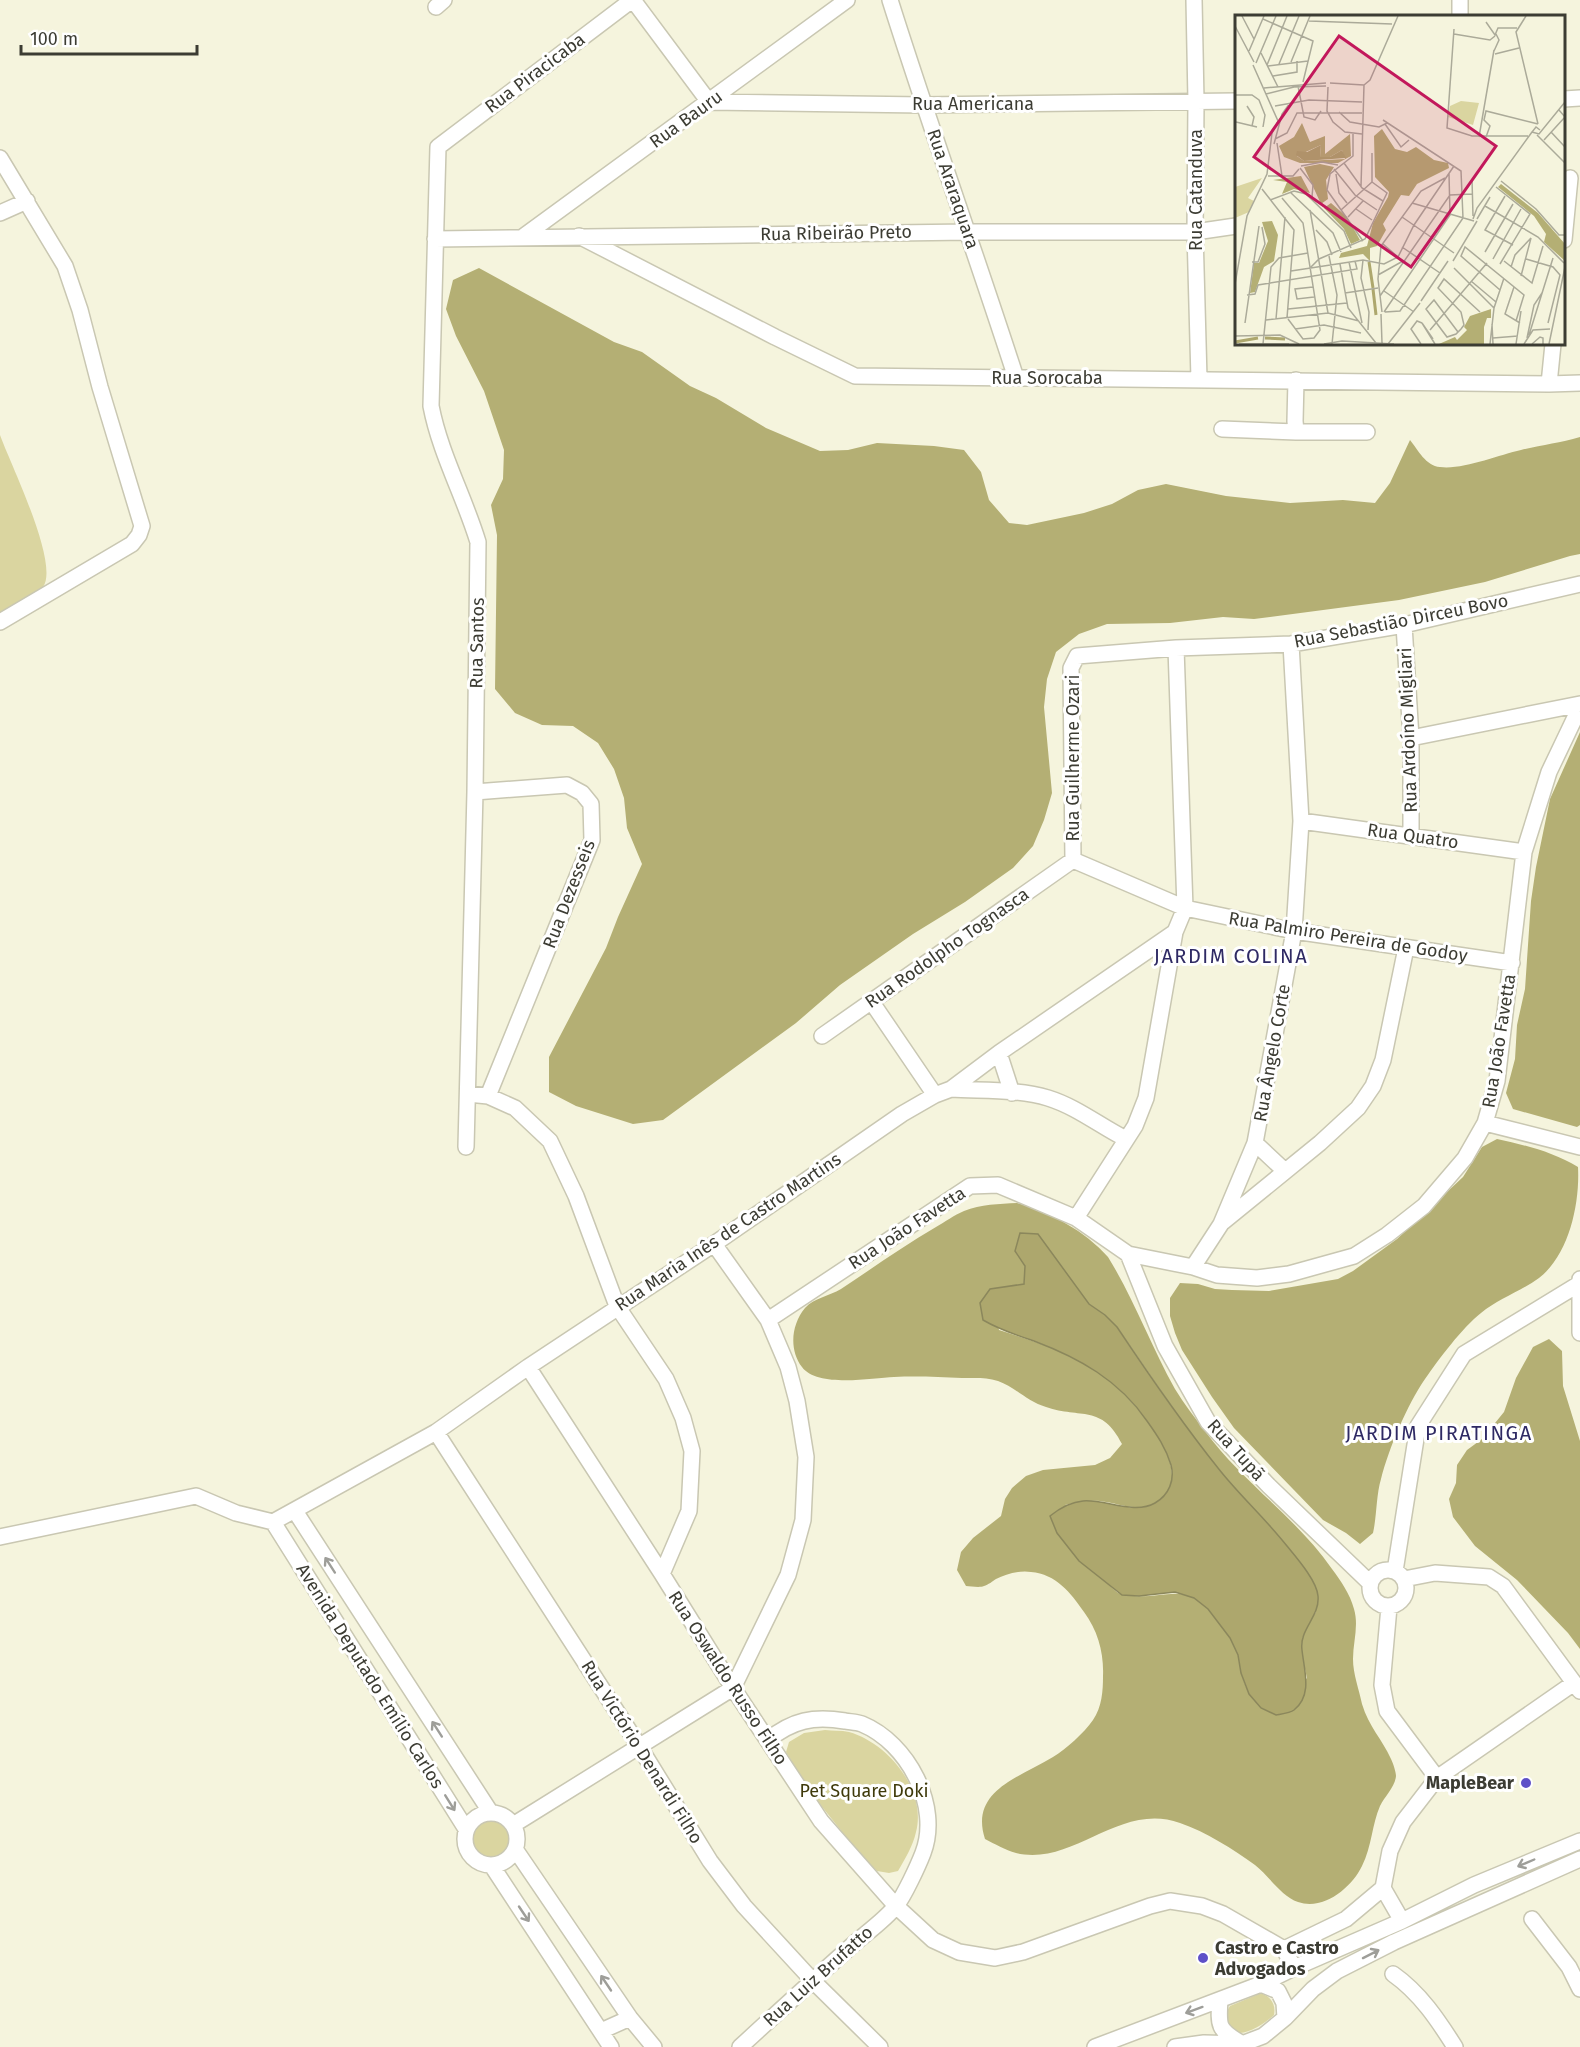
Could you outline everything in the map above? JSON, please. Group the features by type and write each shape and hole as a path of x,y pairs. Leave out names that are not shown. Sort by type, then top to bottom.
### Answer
{"street":[{"path":"633,0 709,102"},
{"name":"Rua Piracicaba","path":"438,147 633,0"},
{"name":"Rua Bauru","path":"524,236 847,0"},
{"name":"Rua Araraquara","path":"890,0 923,105 969,232 1016,378"},
{"name":"Rua Catanduva","path":"1194,0 1195,232 1199,379"},
{"name":"Rua Americana","path":"709,102 923,105 1235,101"},
{"name":"Rua Santos","path":"438,147 431,406 435,428 468,509 478,542 475,792 466,1147"},
{"path":"0,158 65,266 80,310 100,387 142,526 139,536 132,544 0,622"},
{"path":"1565,225 1571,180"},
{"path":"0,213 27,201"},
{"name":"Rua Ribeirão Preto","path":"435,239 524,236 1195,232 1235,226"},
{"name":"Rua Sorocaba","path":"579,236 855,376 1580,383"},
{"path":"1549,384 1553,345"},
{"path":"1296,380 1296,432"},
{"path":"1222,429 1367,432"},
{"name":"Rua Sebastião Dirceu Bovo","path":"1077,656 1176,648 1291,644 1404,625 1580,584"},
{"name":"Rua Ardoíno Migliari","path":"1404,625 1411,738 1412,835"},
{"name":"Rua Ângelo Corte","path":"1193,1267 1221,1224 1255,1143 1294,931 1301,821 1291,644"},
{"path":"1076,1218 1135,1126 1146,1098 1175,932 1185,908 1176,648"},
{"name":"Rua Guilherme Ozari","path":"1072,860 1071,668 1077,656"},
{"path":"1411,738 1580,706"},
{"name":"Rua João Favetta","path":"768,1320 970,1186 998,1185 1076,1218 1128,1254 1193,1267 1217,1275 1257,1278 1289,1274 1354,1256 1387,1235 1424,1206 1465,1158 1485,1123 1497,1081 1524,852 1549,772 1580,706"},
{"name":"Rua Dezesseis","path":"475,792 567,784 582,793 591,804 593,821 592,840 488,1096"},
{"name":"Rua Quatro","path":"1301,821 1524,852"},
{"path":"1072,860 1185,908"},
{"name":"Rua Rodolpho Tognasca","path":"822,1036 1072,860"},
{"name":"Rua Palmiro Pereira de Godoy","path":"1185,908 1294,931 1512,963"},
{"name":"Rua Maria Inês de Castro Martins","path":"273,1522 436,1432 617,1306 714,1244 902,1114 935,1095 951,1089 999,1053 1175,932"},
{"path":"1221,1224 1320,1143 1358,1108 1373,1086 1383,1060 1406,948"},
{"path":"871,1001 935,1095"},
{"path":"999,1053 1012,1093"},
{"path":"951,1089 1047,1098 1078,1111 1126,1139"},
{"path":"468,1094 488,1096 515,1108 550,1141 576,1196 617,1306 666,1379 683,1418 692,1451 689,1511 662,1574"},
{"path":"1485,1123 1580,1147"},
{"path":"1255,1143 1285,1171"},
{"path":"513,1826 733,1688 788,1575 803,1520 806,1457 797,1401 788,1367 768,1320 714,1244"},
{"name":"Rua Tupã","path":"1128,1254 1165,1346 1208,1422 1269,1486 1370,1583"},
{"path":"1580,1281 1580,1333"},
{"path":"1294,1968 1284,1948 1346,1919 1383,1888 1390,1851 1403,1821 1437,1778 1577,1687 1503,1586 1489,1576 1435,1573 1399,1575 1383,1570 1373,1577 1369,1588 1373,1600 1383,1606 1389,1607 1400,1602 1404,1597 1406,1591 1399,1575 1418,1426 1464,1354 1580,1281"},
{"name":"Rua Oswaldo Russo Filho","path":"528,1367 733,1688 821,1821 896,1905 933,1940 959,1952 995,1958 1023,1952 1150,1906 1170,1902 1202,1906 1223,1914 1284,1948"},
{"name":"Rua Victório Denardi Filho","path":"436,1432 639,1746 710,1861 744,1906 813,1981 880,2047"},
{"path":"0,1537 196,1497 236,1513 273,1522"},
{"name":"Avenida Deputado Emílio Carlos","path":"295,1511 491,1813"},
{"name":"Avenida Deputado Emílio Carlos","path":"273,1522 466,1829"},
{"path":"1389,1607 1382,1685 1388,1711 1437,1778"},
{"path":"768,1740 783,1728 806,1719 830,1719 862,1724 885,1738 905,1760 920,1785 927,1811 927,1832 923,1852 896,1905"},
{"path":"491,1813 504,1816 513,1826 517,1837 515,1849 506,1861 492,1866 480,1863 469,1854 465,1841 466,1829 476,1817 491,1813"},
{"path":"1095,2047 1261,1984 1402,1921 1474,1885 1580,1841"},
{"path":"515,1849 630,2018 654,2047"},
{"path":"1175,2047 1204,2043 1243,2046 1265,2042 1313,1989 1337,1971 1394,1942 1580,1858"},
{"path":"492,1866 611,2047"},
{"path":"1383,1888 1402,1921"},
{"name":"Rua Luiz Brufatto","path":"740,2047 896,1905"},
{"path":"1532,1919 1569,1967 1580,1989"},
{"path":"1393,1974 1423,2002 1455,2047"},
{"path":"1261,1984 1278,1991 1284,2003 1285,2018"},
{"path":"1220,2000 1218,2020 1223,2033 1243,2046"},
{"path":"601,2031 630,2018"}],"green space":[{"path":"0,435 40,536 46,575 39,592 0,614"},
{"name":"Pet Square Doki","path":"825,1730 849,1732 877,1746 901,1770 910,1785 916,1800 918,1816 916,1832 898,1871 889,1873 877,1871 863,1858 811,1793 786,1752 789,1742 804,1733"},
{"path":"491,1818 505,1824 511,1838 505,1852 491,1858 477,1852 471,1838 477,1824"},
{"path":"1261,1993 1272,2001 1274,2015 1250,2031 1239,2033 1234,2031 1225,2021 1230,2006"}],"shaded area":[{"path":"479,268 614,342 642,352 690,386 716,398 766,428 820,451 848,450 877,443 964,450 981,472 989,500 1009,523 1027,525 1084,513 1112,504 1138,490 1166,484 1226,496 1290,503 1343,500 1375,503 1390,483 1410,440 1431,464 1449,467 1580,437 1580,554 1485,582 1399,600 1254,619 1223,617 1170,623 1107,624 1079,634 1056,652 1047,679 1044,707 1052,793 1033,846 1013,868 840,985 796,1023 663,1120 633,1124 576,1106 549,1092 549,1057 606,948 642,864 627,828 624,798 614,769 598,743 573,726 542,725 515,713 495,689 497,535 491,505 503,479 504,450 484,391 456,336 446,309 453,280"},
{"path":"1580,732 1580,1125 1577,1127 1513,1109 1506,1093 1515,1059 1517,1025 1525,989 1531,901 1536,867 1550,799"},
{"path":"1497,1139 1549,1153 1578,1167 1577,1197 1565,1243 1558,1256 1539,1278 1495,1303 1474,1319 1451,1344 1418,1389 1399,1427 1379,1485 1373,1533 1360,1544 1323,1520 1234,1428 1182,1350 1170,1316 1170,1298 1180,1283 1198,1284 1215,1289 1269,1291 1338,1279 1397,1239 1463,1177 1482,1147"},
{"path":"1017,1203 1054,1217 1078,1231 1108,1257 1166,1373 1186,1405 1235,1467 1318,1550 1339,1578 1350,1598 1356,1622 1353,1665 1362,1704 1391,1759 1396,1776 1394,1784 1377,1813 1362,1866 1344,1889 1327,1900 1308,1904 1298,1902 1281,1891 1255,1865 1228,1847 1180,1823 1158,1819 1137,1820 1057,1851 1037,1855 1016,1853 985,1839 982,1822 984,1808 991,1797 1013,1779 1063,1750 1093,1720 1101,1699 1102,1659 1099,1642 1089,1619 1062,1586 1048,1576 1022,1572 996,1579 982,1587 966,1586 957,1570 961,1552 973,1538 1001,1516 1005,1499 1012,1488 1026,1476 1043,1470 1095,1465 1110,1458 1122,1444 1107,1423 1098,1418 1039,1405 994,1380 911,1377 859,1380 820,1378 809,1374 802,1367 795,1353 793,1338 800,1315 813,1302 841,1289 960,1213 983,1206","holes":["1015,1250 1077,1290 1089,1304 1117,1327 1197,1443 1242,1497 1279,1536 1311,1579 1316,1612 1306,1630 1302,1644 1307,1678 1276,1715 1257,1703 1249,1692 1243,1679 1236,1647 1226,1631 1201,1602 1183,1594 1145,1596 1120,1594 1097,1567 1065,1505 1096,1501 1134,1507 1148,1506 1154,1504 1168,1491 1172,1474 1167,1454 1156,1433 1141,1413 1109,1380 1073,1357 999,1330 990,1289 1024,1284 1025,1266"]},
{"path":"1020,1233 1038,1234 1089,1304 1117,1327 1205,1451 1226,1478 1279,1536 1310,1576 1317,1590 1318,1603 1302,1643 1306,1682 1304,1697 1292,1711 1276,1715 1261,1708 1249,1694 1241,1673 1238,1655 1230,1638 1208,1609 1194,1598 1175,1592 1139,1596 1122,1595 1079,1561 1057,1533 1050,1516 1061,1508 1083,1501 1129,1507 1147,1506 1164,1496 1170,1487 1172,1471 1164,1447 1151,1426 1136,1406 1111,1382 1067,1355 983,1320 980,1303 990,1289 1024,1284 1025,1266 1015,1251"},
{"path":"1549,1339 1562,1351 1563,1386 1580,1441 1580,1649 1568,1633 1517,1580 1475,1546 1453,1517 1449,1499 1456,1483 1457,1465 1467,1450 1482,1439 1504,1412 1516,1378 1533,1347"}],"place":[{"name":"MapleBear","path":"1526,1783"},
{"name":"Castro e Castro Advogados","path":"1203,1958"}],"district":[{"name":"JARDIM COLINA","path":"1231,956"},
{"name":"JARDIM PIRATINGA","path":"1439,1433"}]}
